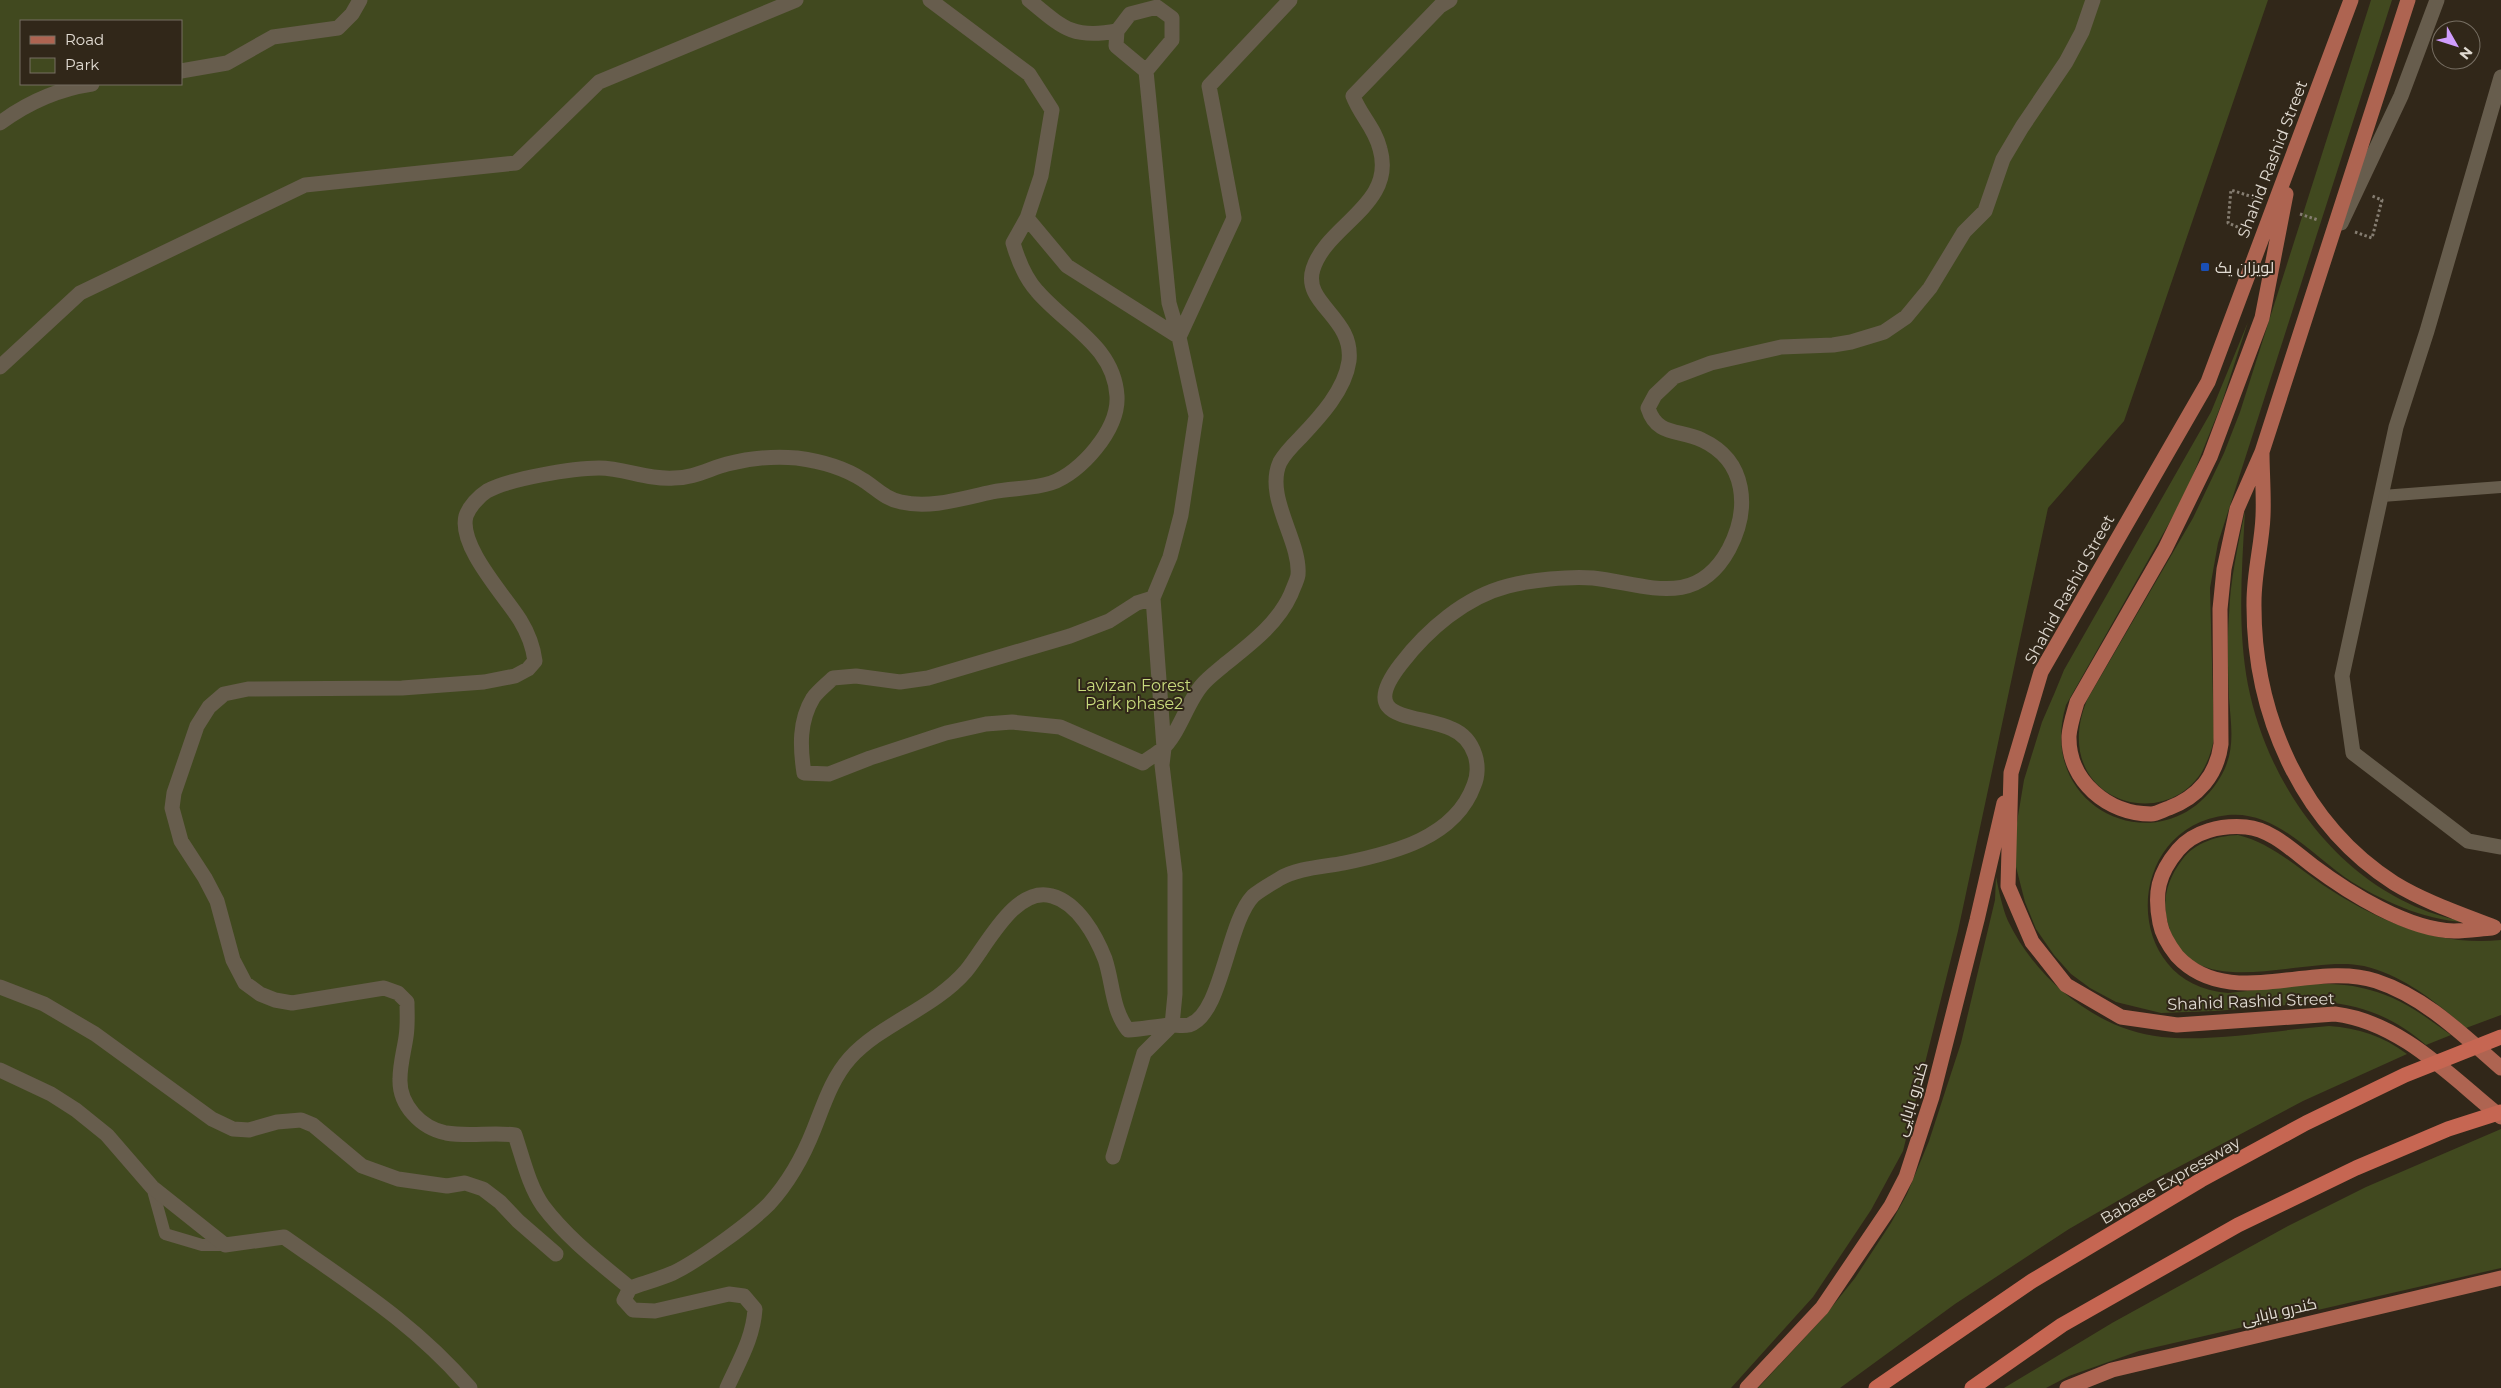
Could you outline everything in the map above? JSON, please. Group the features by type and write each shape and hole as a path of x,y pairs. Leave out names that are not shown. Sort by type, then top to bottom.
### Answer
{"highway":[{"name":"Babaee Expressway","path":"1876,1388 2032,1281 2201,1180 2306,1123 2405,1075 2501,1038"},
{"path":"1972,1388 2062,1325 2238,1225 2356,1168 2448,1130 2501,1112"}],"main road":[{"name":"Shahid Rashid Street","path":"2351,0 2208,382 2041,672 2011,773 2008,886 2032,942 2066,984 2121,1017 2176,1025 2335,1014 2351,1016 2407,1040 2501,1117"},
{"path":"2293,153 2262,318 2226,417 2186,509 2077,702 2072,718 2070,748 2076,766 2095,794 2112,806 2129,812 2153,814 2181,803 2198,791 2210,776 2219,760 2221,744 2220,609 2224,569 2237,509 2262,452 2408,0"},
{"path":"2262,452 2263,517 2256,562 2255,636 2265,701 2289,762 2321,817 2337,836 2375,869 2396,884 2425,898 2498,927"},
{"name":"کندرو بابایی","path":"1747,1388 1822,1308 1882,1221 1906,1177 1934,1088 1977,920 2011,773"},
{"path":"2498,927 2454,931 2429,927 2400,917 2353,893 2273,836 2254,828 2233,826 2198,833 2181,847 2167,863 2156,899 2160,926 2172,949 2184,962 2204,976 2242,983 2327,975 2362,977 2376,981 2424,1005 2450,1023 2501,1068"},
{"name":"کندرو بابایی","path":"2067,1388 2112,1370 2501,1278"}],"street":[{"path":"182,70 228,63 273,38 338,28 352,14 360,0"},
{"path":"0,367 80,293 305,185 516,163 599,82 796,0"},
{"path":"630,1288 579,1244 543,1206 533,1186 515,1136 494,1132 446,1133 430,1128 413,1115 405,1100 400,1081 407,1002 398,993 384,988 292,1003 268,997 245,983 233,960 217,901 206,878 180,841 172,808 174,793 198,726 209,707 224,694 248,689 435,686 484,682 515,676 528,670 535,661 533,646 521,621 473,550 466,530 466,517 473,504 486,491 511,483 564,472 599,468 657,478 676,478 698,474 724,464 764,457 786,457 828,463 863,480 882,495 897,502 914,504 964,500 993,492 1048,484 1074,471 1108,431 1115,416 1117,401 1116,381 1107,359 1037,291 1026,276 1013,243 1027,218 1041,176 1052,110 1030,74 930,0"},
{"path":"1029,0 1056,23 1075,32 1092,35 1117,32"},
{"path":"1179,337 1234,218 1209,86 1290,0"},
{"path":"1153,598 1137,603 1109,621 1070,636 928,678 900,682 856,676 833,678 813,698 802,726 800,749 804,773 829,774 870,758 946,733 986,724 1012,722 1060,727 1142,763 1164,748 1187,706 1203,683 1264,632 1286,604 1298,576 1297,555 1283,519 1279,500 1279,464 1285,454 1316,421 1341,386 1349,362 1349,346 1342,328 1335,317 1314,295 1311,281 1313,268 1331,242 1359,212 1378,187 1383,163 1374,130 1358,110 1353,96 1440,6 1450,0"},
{"path":"727,1388 754,1328 755,1310 744,1296 729,1294 655,1311 633,1310 624,1300 630,1288 672,1273 696,1260 768,1205 792,1176 813,1131 827,1093 850,1058 877,1036 939,997 965,972 1017,904 1035,894 1052,896 1066,903 1082,918 1104,958 1120,1020 1128,1030 1190,1025 1204,1015 1218,983 1238,922 1253,896 1283,876 1415,844 1442,827 1464,805 1475,784 1477,762 1470,743 1452,729 1405,718 1390,709 1384,696 1388,682 1402,662 1431,632 1456,611 1476,597 1509,586 1590,578 1650,590 1671,590 1690,585 1712,572 1727,552 1738,530 1743,504 1740,482 1732,463 1717,448 1699,438 1663,428 1652,421 1648,408 1655,395 1674,377 1711,363 1781,347 1833,345 1851,342 1884,332 1906,317 1930,288 1964,232 1985,212 2003,159 2066,62 2082,32 2093,0"},
{"path":"2328,252 2391,120 2419,53 2437,0"},
{"path":"1113,1157 1144,1052 1172,1025 1175,994 1175,874 1162,764 1164,748 1153,598 1170,557 1180,515 1196,416 1179,337 1169,303 1146,71 1116,46 1117,32 1130,14 1157,8 1172,18 1172,40 1146,71"},
{"path":"2501,77 2427,331 2396,427 2342,676 2353,753 2468,841 2501,847"},
{"path":"0,123 41,99 71,87 85,85"},
{"path":"1027,218 1067,266 1179,337"},
{"path":"0,987 44,1004 88,1030 212,1119 232,1129 249,1130 277,1122 301,1120 313,1125 346,1155 362,1166 398,1179 447,1186 465,1183 483,1188 556,1254"},
{"path":"0,1070 51,1094 76,1110 107,1135 152,1187 225,1245 284,1237 385,1307 422,1338 470,1388"}],"lane":[{"path":"2382,496 2501,487"},
{"path":"152,1187 165,1234 202,1245 225,1245"}],"path":[{"path":"2228,223 2231,190"},
{"path":"2372,238 2382,200"}],"green space":[{"name":"Lavizan Forest Park phase2","path":"0,0 2268,0 2124,421 2048,508 1958,931 1903,1151 1871,1210 1813,1297 1731,1388 0,1388"},
{"path":"2371,0 2392,0 2218,543 2210,588 2214,738 2202,772 2180,794 2154,803 2127,801 2103,789 2085,768 2079,738 2087,700 2193,518 2224,453 2240,412"},
{"path":"2248,322 2221,405 2185,495 2066,705 2061,743 2069,774 2087,799 2111,816 2140,823 2170,819 2198,804 2221,776 2231,747 2228,656 2230,602 2245,511 2241,598 2242,642 2248,685 2259,727 2276,767 2298,805 2324,840 2356,870 2391,894 2430,912 2473,923 2441,919 2395,905 2352,882 2279,828 2263,820 2246,815 2228,815 2193,825 2168,846 2153,874 2148,905 2153,936 2168,963 2193,984 2228,993 2299,985 2335,984 2381,993 2413,1009 2451,1035 2426,1045 2403,1028 2379,1015 2353,1006 2339,1004 2324,1002 2215,1011 2161,1013 2116,1002 2090,988 2071,974 2054,955 2036,929 2025,902 2015,863 2014,846 2024,780 2042,722 2064,670 2211,412"},
{"path":"2238,835 2272,849 2343,898 2385,920 2430,935 2453,939 2501,940 2501,1015 2466,1028 2431,999 2406,983 2379,970 2364,966 2340,964 2253,972 2226,972 2201,965 2182,951 2169,927 2165,909 2166,892 2172,876 2182,860 2193,849 2207,841"},
{"path":"1996,877 2002,905 2008,921 2035,963 2071,998 2092,1013 2114,1024 2162,1037 2182,1038 2224,1037 2329,1026 2340,1027 2370,1034 2389,1042 2407,1054 2303,1101 2152,1181 2069,1229 1955,1304 1840,1388 1758,1388 1823,1318 1855,1278 1891,1223 1907,1194 1929,1141 1961,1043 1995,900"},
{"path":"2501,1129 2501,1268 2139,1351 2069,1376 2046,1388 2004,1388 2112,1323 2288,1226 2366,1187"}],"place":[{"name":"لویزان یک","path":"2205,267"}]}
